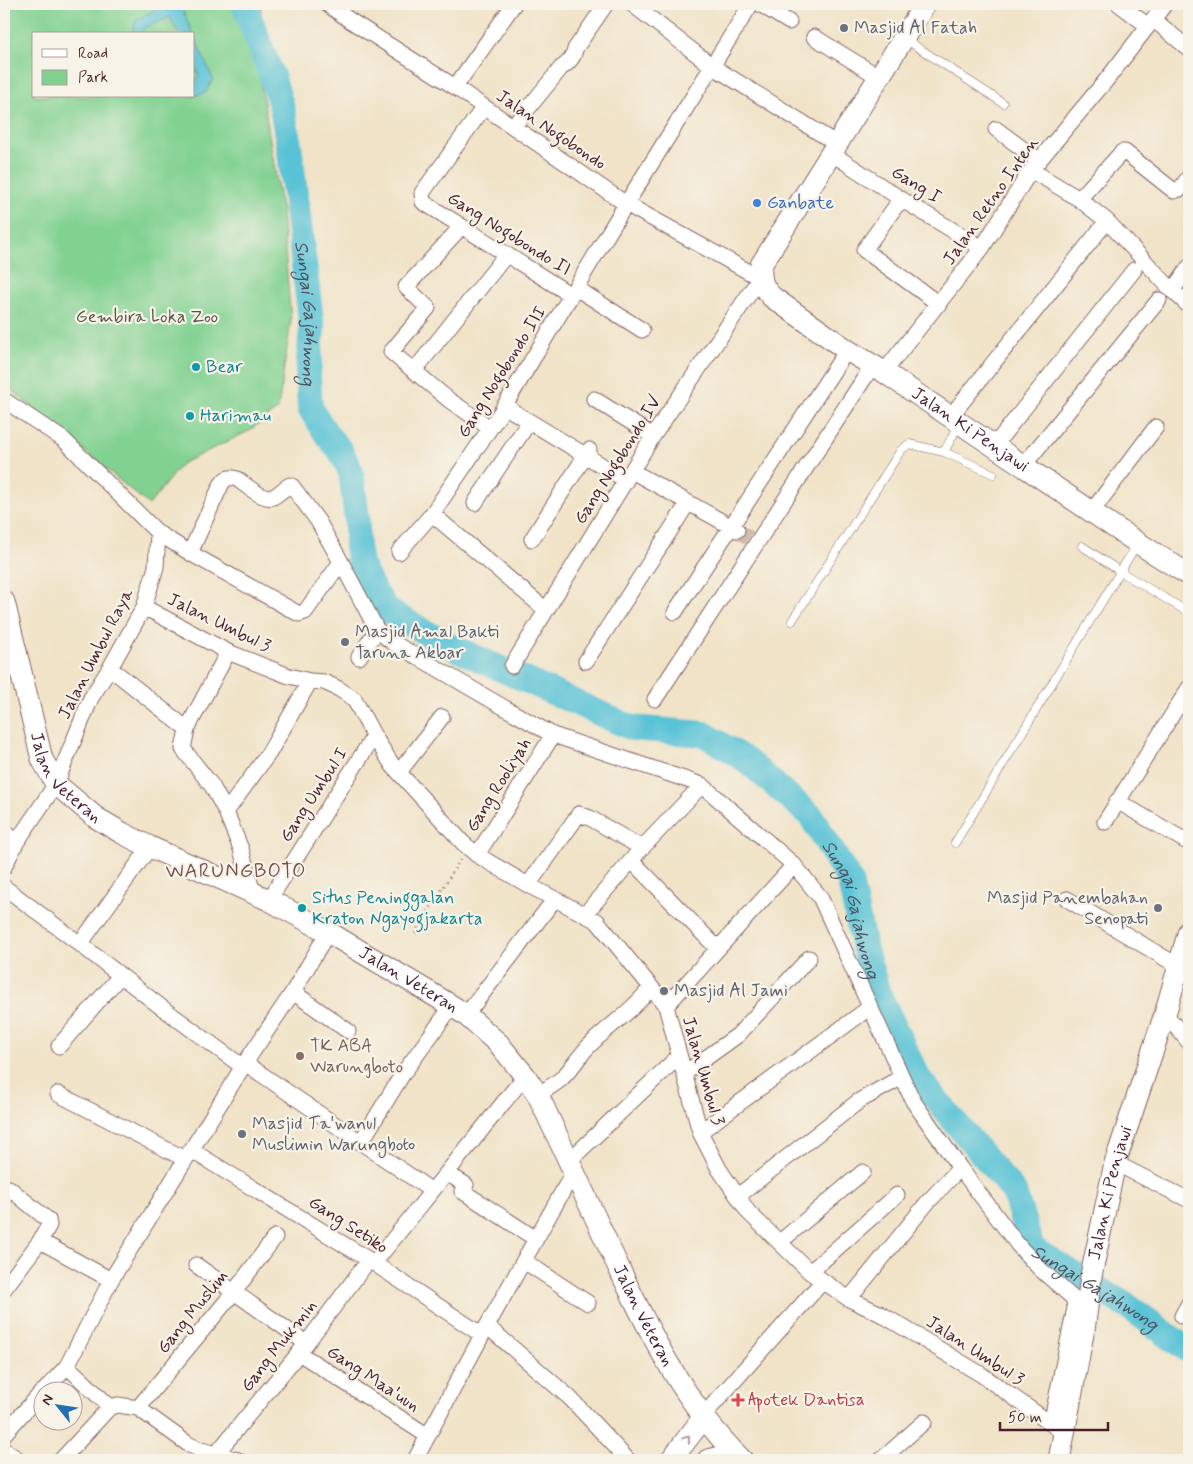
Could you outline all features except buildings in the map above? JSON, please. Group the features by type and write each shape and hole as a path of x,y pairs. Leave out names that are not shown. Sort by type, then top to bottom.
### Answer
{"main road":[{"path":"760,278 761,265 925,4"},
{"name":"Jalan Ki Penjawi","path":"760,278 764,289 772,297 847,350 879,369 1138,543 1189,575"},
{"name":"Jalan Veteran","path":"4,602 42,759 56,784 95,817 150,847 261,896 328,932 459,1010 499,1044 538,1094 637,1308 657,1346 703,1417 739,1457"},
{"name":"Jalan Ki Penjawi","path":"1059,1460 1058,1429 1085,1324 1091,1276 1115,1164 1165,1014 1189,931"},
{"path":"671,1460 703,1417"},
{"path":"708,1460 739,1457"}],"street":[{"name":"Jalan Nogobondo","path":"327,4 455,87 626,204 760,278"},
{"path":"455,87 514,4"},
{"path":"513,127 561,68 574,55 575,49 606,4"},
{"name":"Gang I","path":"632,4 712,66 834,148 901,199 982,248"},
{"name":"Gang Nogobondo III","path":"399,552 432,514 490,428 626,204 751,4"},
{"path":"760,4 789,22"},
{"path":"1119,4 1189,49"},
{"name":"Jalan Retno Inten","path":"744,534 879,369 939,304 982,248 1035,166 1108,78 1165,4"},
{"path":"814,37 879,77"},
{"name":"Gang Nogobondo II","path":"484,107 422,193 422,198 426,205 506,255 642,330"},
{"path":"996,128 1035,166 1107,221 1172,291 1189,306"},
{"path":"1079,199 1122,152 1125,152 1174,192 1180,189 1189,178"},
{"path":"901,199 864,250 939,304"},
{"path":"955,420 1107,221"},
{"path":"461,227 406,286 428,308 391,352 449,400 490,428"},
{"path":"414,371 506,255"},
{"path":"1172,291 1189,267"},
{"path":"994,446 1134,270"},
{"name":"Gang Nogobondo IV","path":"512,666 653,436 760,278"},
{"path":"1023,466 1158,300"},
{"path":"655,699 744,534 847,350"},
{"path":"594,399 653,436"},
{"path":"4,400 64,440 158,533 298,614 304,612 341,562"},
{"path":"504,406 529,422 629,475 688,502 744,534"},
{"path":"474,503 529,422"},
{"path":"1092,511 1156,427"},
{"path":"532,539 587,452"},
{"path":"190,553 220,484 227,478 237,478 265,498 272,497 284,488 292,486 318,521 377,630 400,647 552,735 702,785 794,865 820,897 913,1101 998,1220 1030,1260 1074,1299 1058,1429"},
{"path":"586,660 688,502"},
{"path":"432,514 546,610"},
{"name":"Jalan Umbul Raya","path":"4,867 16,843 56,784 91,698 144,607 156,567 158,533"},
{"path":"676,612 744,534"},
{"name":"Jalan Umbul 3","path":"144,607 228,652 288,676 324,682 339,688 354,699 374,736 399,772 473,851 554,900 597,920 666,1006 700,1132 719,1169 749,1213 810,1272 849,1299 881,1314 982,1375 1058,1429"},
{"path":"359,657 377,630"},
{"path":"228,652 187,730 183,749 212,786 226,812 261,896"},
{"path":"110,668 187,730"},
{"path":"226,812 269,753 310,681"},
{"path":"1105,822 1189,688"},
{"path":"399,772 442,717"},
{"name":"Gang Rooliyah","path":"473,851 552,735"},
{"name":"Gang Umbul I","path":"261,896 374,736"},
{"path":"585,914 642,848 702,785"},
{"path":"1117,802 1189,843"},
{"path":"528,885 580,814 642,848"},
{"path":"4,830 16,843"},
{"path":"80,944 150,847"},
{"path":"632,861 718,949"},
{"path":"666,1006 794,865"},
{"path":"4,887 120,976 244,1065 432,1191"},
{"path":"1067,899 1178,966"},
{"path":"361,1142 402,1075 554,900"},
{"path":"52,1382 66,1366 111,1280 244,1065 293,992 328,932"},
{"path":"685,1073 738,1034 809,958"},
{"path":"59,1046 120,976"},
{"path":"538,1094 560,1079 590,1045 612,1024 624,1016 651,987"},
{"path":"293,992 348,1031"},
{"path":"700,1132 869,1008"},
{"path":"1165,1014 1189,1042"},
{"path":"415,1460 524,1262 571,1167 679,1056"},
{"name":"Gang Mukmin","path":"217,1454 525,1076"},
{"path":"738,1196 859,1101 902,1078"},
{"name":"Gang Setiko","path":"58,1094 188,1154 485,1330 570,1398 628,1460"},
{"path":"1115,1164 1189,1200"},
{"path":"849,1299 927,1203 960,1168"},
{"path":"780,1242 863,1172"},
{"path":"446,1173 466,1186 462,1190 536,1239"},
{"path":"4,1289 40,1241 49,1225 48,1220 9,1188"},
{"path":"810,1272 897,1195"},
{"name":"Gang Muslim","path":"138,1408 234,1292 275,1237"},
{"path":"40,1241 111,1280"},
{"path":"524,1262 588,1303"},
{"name":"Gang Maa'uun","path":"196,1265 234,1292 302,1348 428,1436"},
{"path":"703,1417 823,1281"},
{"path":"66,1366 110,1407"},
{"path":"4,1434 32,1404"},
{"path":"61,1460 110,1407 118,1405 138,1408 183,1441 198,1449 238,1460"},
{"path":"881,1460 924,1422"},
{"path":"4,1450 19,1460"}],"lane":[{"path":"904,38 1003,103"},
{"path":"944,452 955,420"},
{"path":"792,621 905,446 909,444 944,452 993,474"},
{"path":"955,844 1138,543"},
{"path":"1082,546 1183,609"}],"path":[{"path":"415,933 473,851"}],"green space":[{"name":"Gembira Loka Zoo","path":"4,4 261,4 261,85 282,213 291,321 278,409 249,431 181,464 149,505 4,384"}],"water":[{"path":"166,4 182,9 192,32 178,32 170,17 144,28 142,32 133,32 136,20"},
{"path":"195,38 213,79 206,92 195,96 195,80 199,76 195,66"}],"waterway":[{"name":"Sungai Gajahwong","path":"244,4 272,76 282,108 289,145 312,328 308,375 310,408 327,435 340,450 351,472 360,564 375,593 387,610"},
{"name":"Sungai Gajahwong","path":"390,612 448,645 632,728 704,734 746,760 811,816 850,881 863,943 878,993 918,1078 1014,1192 1032,1249 1132,1309 1189,1351"}],"tunnel":[{"path":"737,530 749,538"}],"place":[{"name":"Masjid Al Fatah","path":"844,28"},
{"name":"Ganbate","path":"757,203"},
{"name":"Bear","path":"196,367"},
{"name":"Harimau","path":"190,416"},
{"name":"Masjid Amal Bakti Taruna Akbar","path":"345,642"},
{"name":"Situs Peninggalan Kraton Ngayogjakarta","path":"302,908"},
{"name":"Masjid Panembahan Senopati","path":"1158,908"},
{"name":"Masjid Al Jami","path":"664,991"},
{"name":"TK ABA Warungboto","path":"300,1056"},
{"name":"Masjid Ta'wanul Muslimin Warungboto","path":"242,1134"},
{"name":"Apotek Dantisa","path":"738,1400"}],"district":[{"name":"WARUNGBOTO","path":"236,871"}]}
